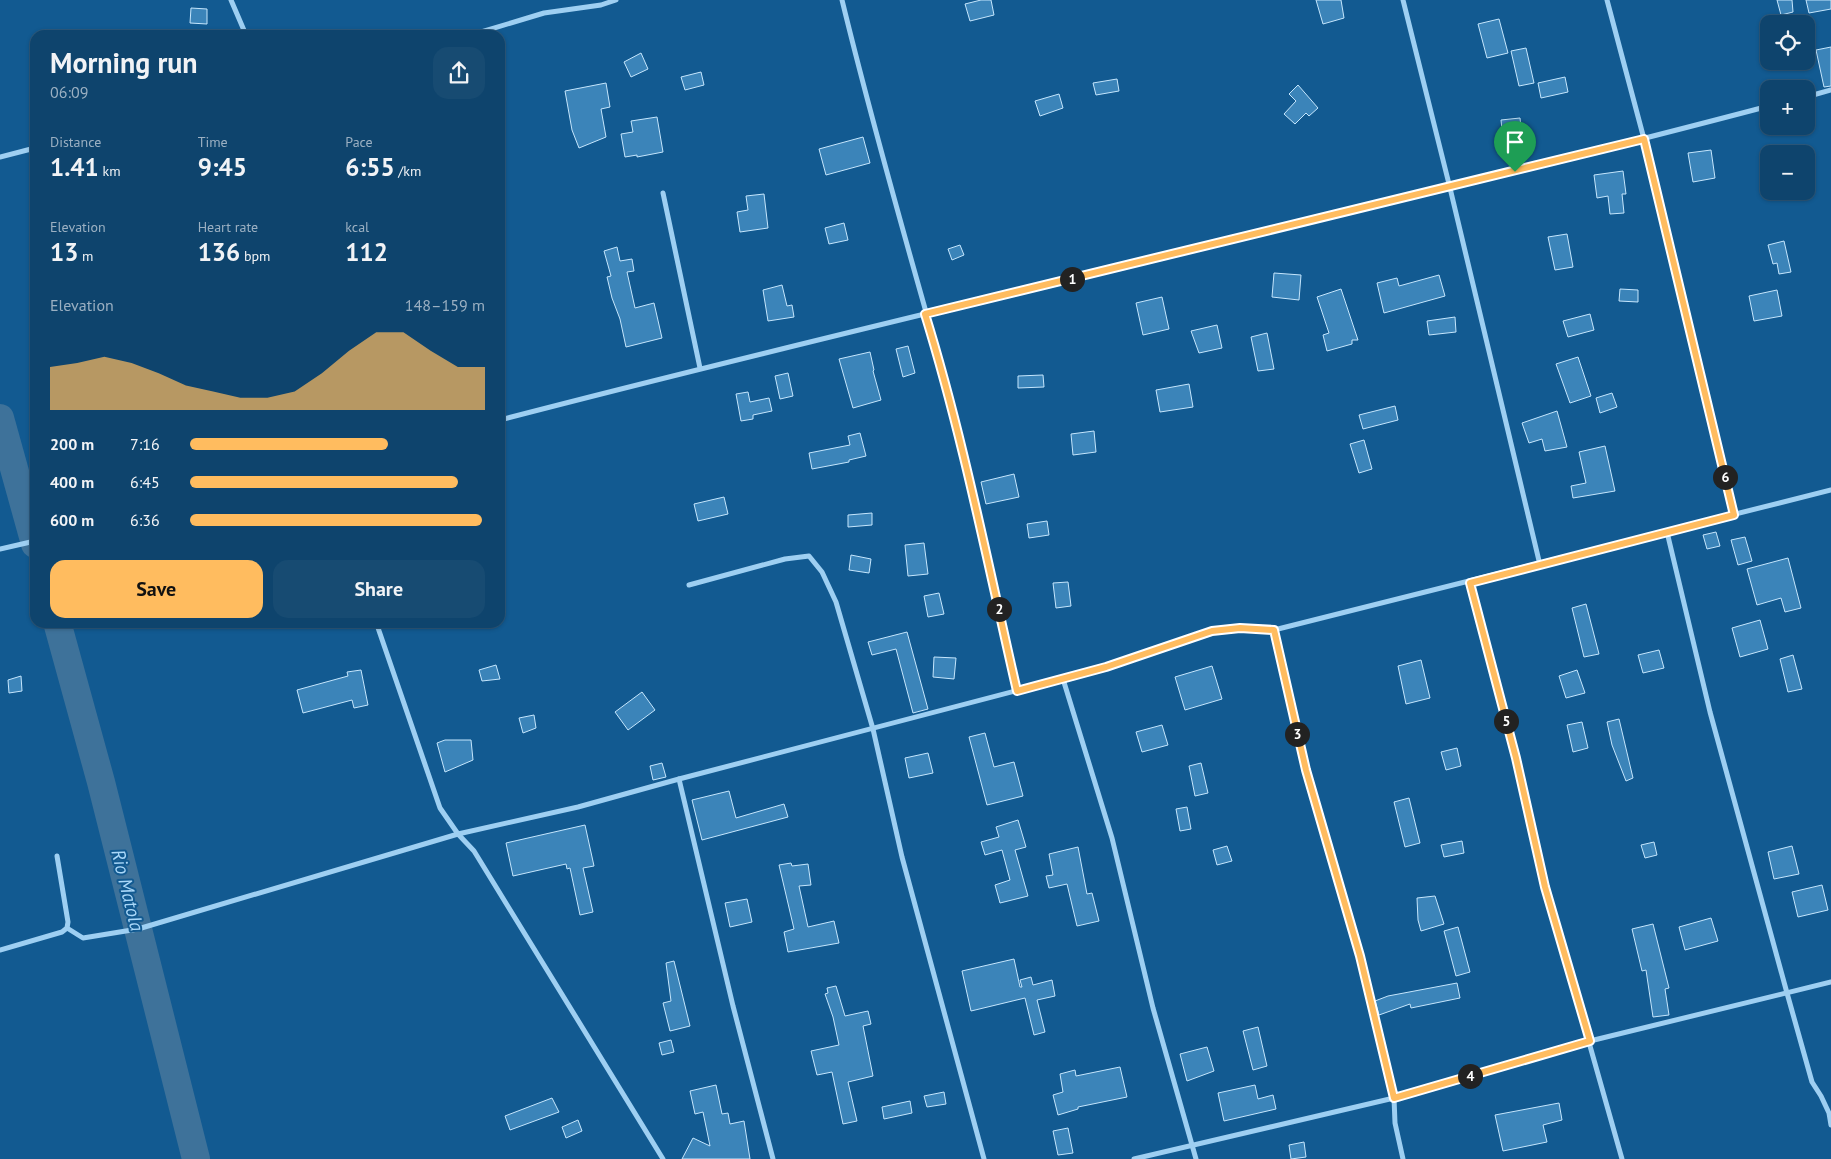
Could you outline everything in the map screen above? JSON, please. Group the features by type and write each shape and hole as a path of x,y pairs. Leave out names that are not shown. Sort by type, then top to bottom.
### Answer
{"street":[{"path":"231,0 244,30"},
{"path":"488,30 544,13 601,5 616,0"},
{"path":"842,0 925,314 942,368 973,492 1017,691"},
{"path":"1403,0 1540,565"},
{"path":"1607,0 1644,139 1734,515"},
{"path":"1815,94 1831,90"},
{"path":"505,419 700,368 1450,188 1760,108"},
{"path":"0,157 30,149"},
{"path":"663,193 700,368"},
{"path":"67,928 83,938 138,929 458,834 578,807 1063,679 1106,667 1212,631 1240,628 1274,630 1470,583 1831,490"},
{"path":"1667,532 1710,712 1787,993 1812,1082 1829,1113 1831,1125"},
{"path":"0,549 30,542"},
{"path":"689,585 785,559 809,556 822,572 836,602 873,729 902,857 984,1159"},
{"path":"1470,583 1516,758 1545,887 1622,1159"},
{"path":"378,628 440,808 458,834 474,851 663,1159"},
{"path":"1274,630 1306,770 1360,956 1394,1098 1395,1124 1403,1159"},
{"path":"1063,679 1112,838 1154,1008 1196,1159"},
{"path":"679,779 733,1006 772,1159"},
{"path":"0,950 62,932 67,928 68,922 57,856"},
{"path":"1134,1159 1394,1098 1590,1041 1831,982"}],"building":[{"path":"981,0 991,0 994,15 970,21 965,4"},
{"path":"1316,0 1341,0 1344,18 1323,24"},
{"path":"1777,0 1792,0 1793,12 1781,15"},
{"path":"1806,0 1831,0 1831,9 1809,13"},
{"path":"191,8 207,9 207,24 190,23"},
{"path":"1499,19 1508,53 1487,58 1478,24"},
{"path":"1831,47 1831,86 1824,87 1816,50"},
{"path":"1526,48 1534,83 1519,86 1511,51"},
{"path":"641,53 648,69 631,77 624,62"},
{"path":"701,72 704,85 685,90 681,77"},
{"path":"1565,77 1568,92 1541,98 1538,83"},
{"path":"1117,79 1119,91 1096,95 1093,83"},
{"path":"606,83 610,107 601,109 606,137 579,148 572,130 565,91"},
{"path":"1298,85 1318,108 1309,116 1306,113 1295,124 1284,114 1296,101 1289,94"},
{"path":"1059,94 1063,108 1040,116 1035,101"},
{"path":"657,117 663,152 637,157 637,155 625,157 621,134 633,132 631,121"},
{"path":"1520,118 1522,137 1503,139 1501,120"},
{"path":"863,137 870,163 826,175 819,149"},
{"path":"1711,150 1715,178 1693,182 1688,153"},
{"path":"1623,171 1626,194 1622,194 1624,213 1610,214 1608,196 1597,198 1594,175"},
{"path":"764,194 768,228 740,232 737,212 748,210 746,196"},
{"path":"844,223 848,240 829,244 825,228"},
{"path":"1567,234 1573,267 1555,270 1548,237"},
{"path":"1784,241 1791,272 1779,274 1777,263 1773,264 1768,245"},
{"path":"960,245 964,255 952,260 948,249"},
{"path":"617,247 620,261 632,259 634,271 627,272 635,308 654,303 662,338 626,347 620,319 607,277 611,276 604,251"},
{"path":"1274,273 1301,275 1299,300 1272,297"},
{"path":"1439,275 1445,296 1384,313 1377,283 1397,278 1399,286"},
{"path":"782,285 787,306 792,305 794,317 768,321 763,290"},
{"path":"1341,289 1358,340 1352,340 1352,344 1327,351 1323,335 1329,333 1317,297"},
{"path":"1620,289 1638,290 1638,302 1619,301"},
{"path":"1777,290 1782,316 1754,321 1749,296"},
{"path":"1162,297 1169,329 1143,335 1136,303"},
{"path":"1590,314 1594,330 1568,337 1563,321"},
{"path":"1455,317 1456,332 1429,335 1427,321"},
{"path":"1217,325 1222,348 1199,353 1191,331"},
{"path":"1267,333 1274,369 1258,371 1251,337"},
{"path":"908,346 915,373 903,377 896,349"},
{"path":"870,352 881,400 853,408 839,359"},
{"path":"1578,357 1591,396 1570,403 1556,364"},
{"path":"788,373 793,396 780,399 775,376"},
{"path":"1043,375 1044,387 1018,388 1018,376"},
{"path":"1189,384 1193,407 1160,412 1156,390"},
{"path":"748,392 750,402 769,398 772,411 753,415 753,419 741,421 736,394"},
{"path":"1612,393 1617,407 1600,413 1596,398"},
{"path":"1395,406 1398,420 1363,429 1359,415"},
{"path":"1557,411 1567,447 1545,451 1542,439 1529,443 1522,423"},
{"path":"1094,431 1096,452 1073,455 1071,434"},
{"path":"860,433 866,456 849,460 849,462 812,469 809,453 850,445 848,436"},
{"path":"1364,440 1372,469 1359,473 1350,444"},
{"path":"1605,446 1615,491 1573,498 1571,486 1586,483 1579,452"},
{"path":"1014,474 1019,497 986,504 981,482"},
{"path":"724,497 728,514 698,521 694,504"},
{"path":"872,513 872,525 848,527 848,515"},
{"path":"1047,521 1049,535 1029,538 1027,524"},
{"path":"1716,532 1720,546 1707,549 1703,535"},
{"path":"1745,537 1752,561 1738,565 1731,540"},
{"path":"924,543 928,574 908,576 905,545"},
{"path":"851,555 871,559 869,573 849,570"},
{"path":"1788,558 1801,608 1785,612 1781,598 1757,605 1747,569"},
{"path":"1068,582 1071,606 1056,608 1053,583"},
{"path":"939,593 944,614 928,617 924,596"},
{"path":"1586,604 1599,654 1584,657 1572,608"},
{"path":"1760,620 1768,649 1740,657 1732,628"},
{"path":"907,632 928,709 913,713 896,649 872,655 868,642"},
{"path":"1659,650 1664,668 1643,673 1638,655"},
{"path":"1793,655 1802,689 1788,692 1780,659"},
{"path":"934,657 956,658 954,679 933,677"},
{"path":"1421,660 1430,698 1406,704 1398,666"},
{"path":"496,665 500,679 482,681 479,670"},
{"path":"1212,666 1222,699 1185,710 1175,677"},
{"path":"361,670 368,705 354,708 352,700 303,713 297,690 348,676 347,672"},
{"path":"1577,670 1585,693 1566,698 1559,676"},
{"path":"21,676 22,691 9,693 8,680"},
{"path":"642,692 655,710 628,730 615,712"},
{"path":"534,715 536,728 523,733 519,718"},
{"path":"1619,719 1633,778 1626,781 1612,745 1607,722"},
{"path":"1582,722 1588,748 1573,752 1567,725"},
{"path":"1162,725 1168,745 1142,752 1136,732"},
{"path":"985,733 994,767 1014,762 1023,796 987,805 969,737"},
{"path":"445,740 471,740 473,760 445,772 437,743"},
{"path":"1457,748 1461,766 1446,770 1441,752"},
{"path":"928,753 933,773 909,778 905,758"},
{"path":"662,763 666,777 653,780 650,766"},
{"path":"1201,763 1208,793 1195,796 1189,766"},
{"path":"729,791 736,818 784,804 788,817 702,840 692,800"},
{"path":"1409,798 1420,843 1405,847 1394,802"},
{"path":"1187,807 1191,829 1180,831 1176,809"},
{"path":"1018,820 1026,847 1015,850 1028,896 1000,903 995,885 1010,880 1002,850 985,855 981,842 999,837 996,827"},
{"path":"585,825 594,866 583,868 593,912 580,915 570,868 567,869 566,864 513,876 506,843"},
{"path":"1462,841 1464,853 1444,857 1441,845"},
{"path":"1654,842 1657,855 1645,858 1641,845"},
{"path":"1227,846 1232,861 1217,865 1213,850"},
{"path":"1792,846 1799,874 1774,879 1768,852"},
{"path":"1078,847 1087,894 1092,893 1099,921 1077,926 1067,884 1049,888 1046,876 1053,875 1049,854"},
{"path":"791,863 792,866 808,864 811,885 799,886 808,927 834,921 839,943 788,952 784,932 794,929 779,865"},
{"path":"1822,885 1828,910 1798,917 1792,892"},
{"path":"1435,896 1444,924 1421,931 1418,920 1417,898"},
{"path":"747,899 752,922 730,927 725,903"},
{"path":"1711,918 1718,941 1685,950 1679,927"},
{"path":"1653,924 1669,988 1665,989 1669,1015 1653,1017 1646,970 1642,971 1632,929"},
{"path":"1458,927 1470,972 1456,976 1444,931"},
{"path":"1014,959 1020,987 1022,987 1020,980 1031,977 1033,985 1052,980 1055,996 1037,1000 1045,1032 1034,1035 1025,998 971,1011 962,971"},
{"path":"674,961 690,1026 670,1031 663,1003 671,1001 666,963"},
{"path":"1457,983 1460,998 1411,1008 1410,1004 1379,1015 1375,1001 1388,996"},
{"path":"836,986 845,1016 868,1011 871,1024 863,1026 873,1076 848,1082 857,1121 843,1124 832,1072 817,1075 811,1051 839,1045 833,1017 825,994 828,993 827,988"},
{"path":"1258,1027 1267,1066 1253,1070 1243,1031"},
{"path":"671,1040 674,1052 662,1055 659,1043"},
{"path":"1207,1047 1214,1071 1187,1081 1180,1054"},
{"path":"1120,1067 1127,1097 1078,1107 1078,1109 1058,1115 1053,1095 1063,1092 1060,1074 1075,1070 1076,1076"},
{"path":"716,1085 722,1114 728,1113 730,1124 744,1121 750,1159 682,1159 693,1138 710,1146 703,1112 695,1114 690,1091"},
{"path":"1255,1085 1258,1099 1273,1095 1276,1109 1224,1121 1218,1093"},
{"path":"944,1092 946,1104 927,1107 924,1096"},
{"path":"552,1098 559,1112 510,1130 505,1116"},
{"path":"910,1101 912,1113 884,1119 882,1107"},
{"path":"1559,1103 1562,1120 1543,1125 1547,1142 1503,1151 1495,1115"},
{"path":"578,1120 582,1131 566,1138 562,1127"},
{"path":"1068,1128 1073,1153 1058,1155 1053,1131"},
{"path":"1304,1142 1306,1157 1291,1159 1289,1145"}],"waterway":[{"name":"Rio Matola","path":"0,418 30,526"},
{"name":"Rio Matola","path":"59,628 101,782 196,1159"}],"route":[{"path":"1644,139 1734,515 1470,583 1516,758 1545,887 1590,1041 1394,1098 1360,956 1306,770 1274,630 1240,628 1212,631 1106,667 1017,691 973,492 942,368 925,314 1515,172 1644,139"}]}
